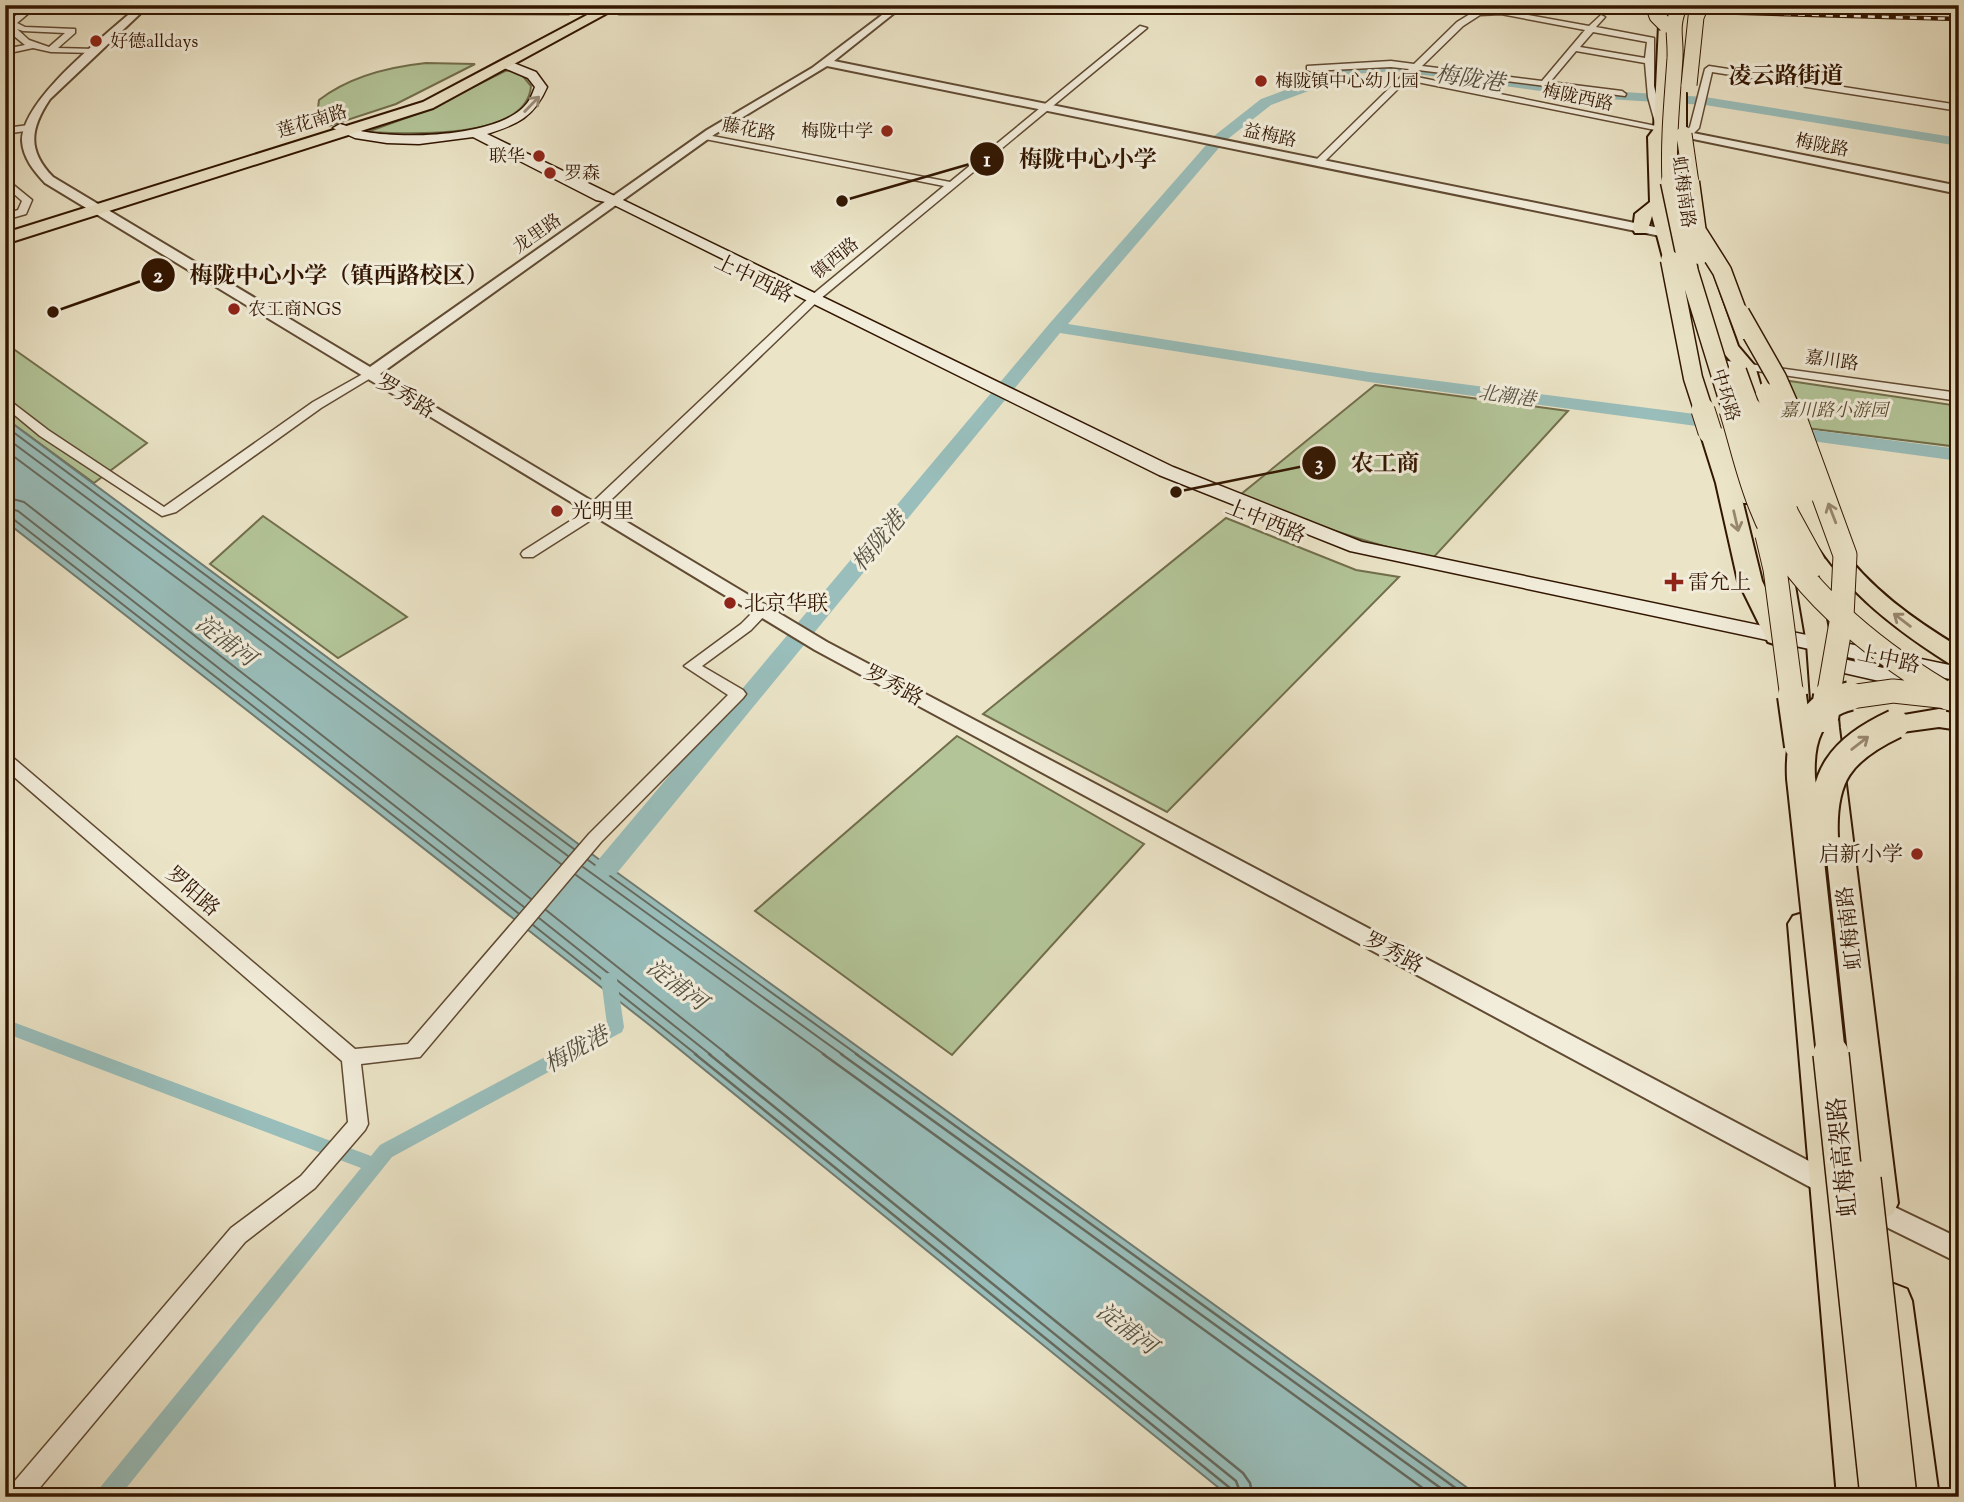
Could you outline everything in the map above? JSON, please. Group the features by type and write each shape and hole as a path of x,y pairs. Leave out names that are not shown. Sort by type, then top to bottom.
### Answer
{"main road":[{"name":"莲花南路","path":"344,130 414,104 602,5"},
{"path":"1653,5 1657,16 1673,23 1681,5"},
{"path":"1663,5 1663,28 1675,54"},
{"name":"虹梅南路","path":"1663,5 1673,23 1676,133 1674,169 1665,198 1687,236 1729,348 1747,362 1757,409 1805,567 1820,652 1826,728 1882,1212 1919,1497"},
{"name":"中环路","path":"1681,5 1673,20 1675,54 1665,198 1762,509 1779,543 1831,609 1891,657 1959,699"},
{"name":"中环路","path":"1701,5 1696,17 1683,138 1687,236 1769,461 1780,501 1798,541 1844,599 1903,648 1959,683"},
{"name":"莲花南路","path":"5,239 95,208 428,106 506,64 623,9"},
{"name":"虹梅南路","path":"1673,23 1656,101 1676,133"},
{"path":"344,130 365,138 396,142 425,141 475,133 521,114 536,104 541,94 541,87 532,75 506,64"},
{"name":"上中西路","path":"475,133 1017,402 1154,476 1347,553 1820,652"},
{"name":"虹梅南路","path":"1676,133 1667,137 1687,236 1694,318"},
{"name":"虹梅南路","path":"1674,169 1687,236 1675,262 1723,409 1724,434 1762,528 1778,589 1778,645 1857,1497"},
{"path":"1641,229 1643,214 1665,198"},
{"path":"1665,198 1665,223 1671,265 1693,378 1724,434 1727,482 1750,581 1778,645"},
{"name":"莲花南路","path":"5,232 95,208"},
{"path":"1687,236 1722,271 1740,313 1777,378 1841,537 1845,555 1847,577 1843,618 1818,755 1814,818"},
{"path":"1675,262 1689,277"},
{"path":"1740,313 1748,347 1791,459 1805,506 1829,550 1858,584 1905,623 1959,658"},
{"path":"1747,362 1777,370"},
{"path":"1805,506 1805,567"},
{"path":"1762,509 1775,569 1800,758 1814,818"},
{"name":"上中路","path":"1820,652 1959,674"},
{"name":"上中路","path":"1820,652 1959,692"},
{"path":"1800,758 1802,738 1808,723 1835,701 1853,695 1894,690 1959,699"},
{"path":"1814,818 1834,769 1850,751 1870,735 1895,724 1916,720 1959,721"},
{"name":"虹梅高架路","path":"1814,818 1878,1497"},
{"name":"虹梅高架路","path":"1814,818 1899,1497"}],"street":[{"path":"5,10 623,9 890,12"},
{"path":"8,24 28,10"},
{"path":"5,131 29,128 46,97 139,10"},
{"path":"1318,163 1460,24 1484,11 1651,40 1647,61 1656,101"},
{"name":"龙里路","path":"5,401 44,433 159,511 171,509 317,405 370,374 607,200 705,136 794,85 890,12"},
{"path":"1543,85 1601,17"},
{"path":"8,24 18,38 31,46 51,50 95,51"},
{"path":"8,24 23,29 72,31 51,50"},
{"name":"镇西路","path":"528,554 569,529 594,509 812,300 1143,28"},
{"path":"5,52 31,46"},
{"path":"1573,48 1647,61"},
{"name":"益梅路","path":"827,62 1641,229 1687,236"},
{"path":"1310,68 1334,69 1371,63 1410,72 1622,94"},
{"path":"1676,133 1694,128 1709,69 1959,108"},
{"name":"梅陇西路","path":"1410,72 1676,133"},
{"name":"罗秀路","path":"29,128 29,150 40,171 60,187 786,626 1826,1183 1959,1251"},
{"name":"梅陇路","path":"1676,133 1959,190"},
{"name":"藤花路","path":"705,136 952,185"},
{"path":"5,181 27,200 22,212 5,217"},
{"path":"1708,361 1747,362"},
{"name":"嘉川路","path":"1777,370 1959,397"},
{"path":"16,1497 237,1235 309,1180 358,1124 351,1057 413,1051 586,849 738,694 691,666 747,627 762,611"},
{"name":"罗阳路","path":"5,760 351,1057"}],"green space":[{"path":"426,63 475,64 396,104 329,126 320,118 319,100 343,85 384,70"},
{"path":"518,70 531,86 524,104 509,117 487,125 435,133 367,132 425,111 505,71"},
{"path":"5,343 147,443 94,483 5,418"},
{"name":"嘉川路小游园","path":"1783,380 1959,406 1959,447 1806,428"},
{"path":"1375,385 1568,411 1433,558 1359,539 1240,495"},
{"path":"263,516 407,617 338,658 210,564"},
{"path":"1226,518 1356,570 1399,577 1167,812 983,714"},
{"path":"957,736 1144,844 952,1055 755,911"}],"water":[{"name":"淀浦河","path":"5,418 608,866 1480,1497 1230,1497 647,1023 5,521"}],"waterway":[{"name":"梅陇港","path":"1056,327 1219,139 1266,102 1352,70 1395,67 1591,94 1705,101 1959,142"},
{"name":"梅陇港","path":"608,866 1056,327"},
{"name":"北潮港","path":"1056,327 1369,377 1726,424"},
{"name":"北潮港","path":"1782,432 1959,455"},
{"name":"梅陇港","path":"375,1165 386,1151 616,1027 609,979"},
{"path":"5,1026 375,1165"},
{"name":"梅陇港","path":"105,1497 375,1165"}],"railway":[{"path":"1462,5 1959,19"}],"place":[{"name":"好德alldays","path":"96,41"},
{"name":"梅陇镇中心幼儿园","path":"1261,81"},
{"name":"梅陇中学","path":"887,131"},
{"name":"联华","path":"539,156"},
{"name":"罗森","path":"550,173"},
{"name":"梅陇中心小学","path":"842,201"},
{"name":"农工商NGS","path":"234,309"},
{"name":"梅陇中心小学（镇西路校区）","path":"53,312"},
{"name":"农工商","path":"1176,492"},
{"name":"光明里","path":"557,511"},
{"name":"雷允上","path":"1674,582"},
{"name":"北京华联","path":"730,603"},
{"name":"启新小学","path":"1917,854"}],"district":[{"name":"凌云路街道","path":"1786,75"}]}
